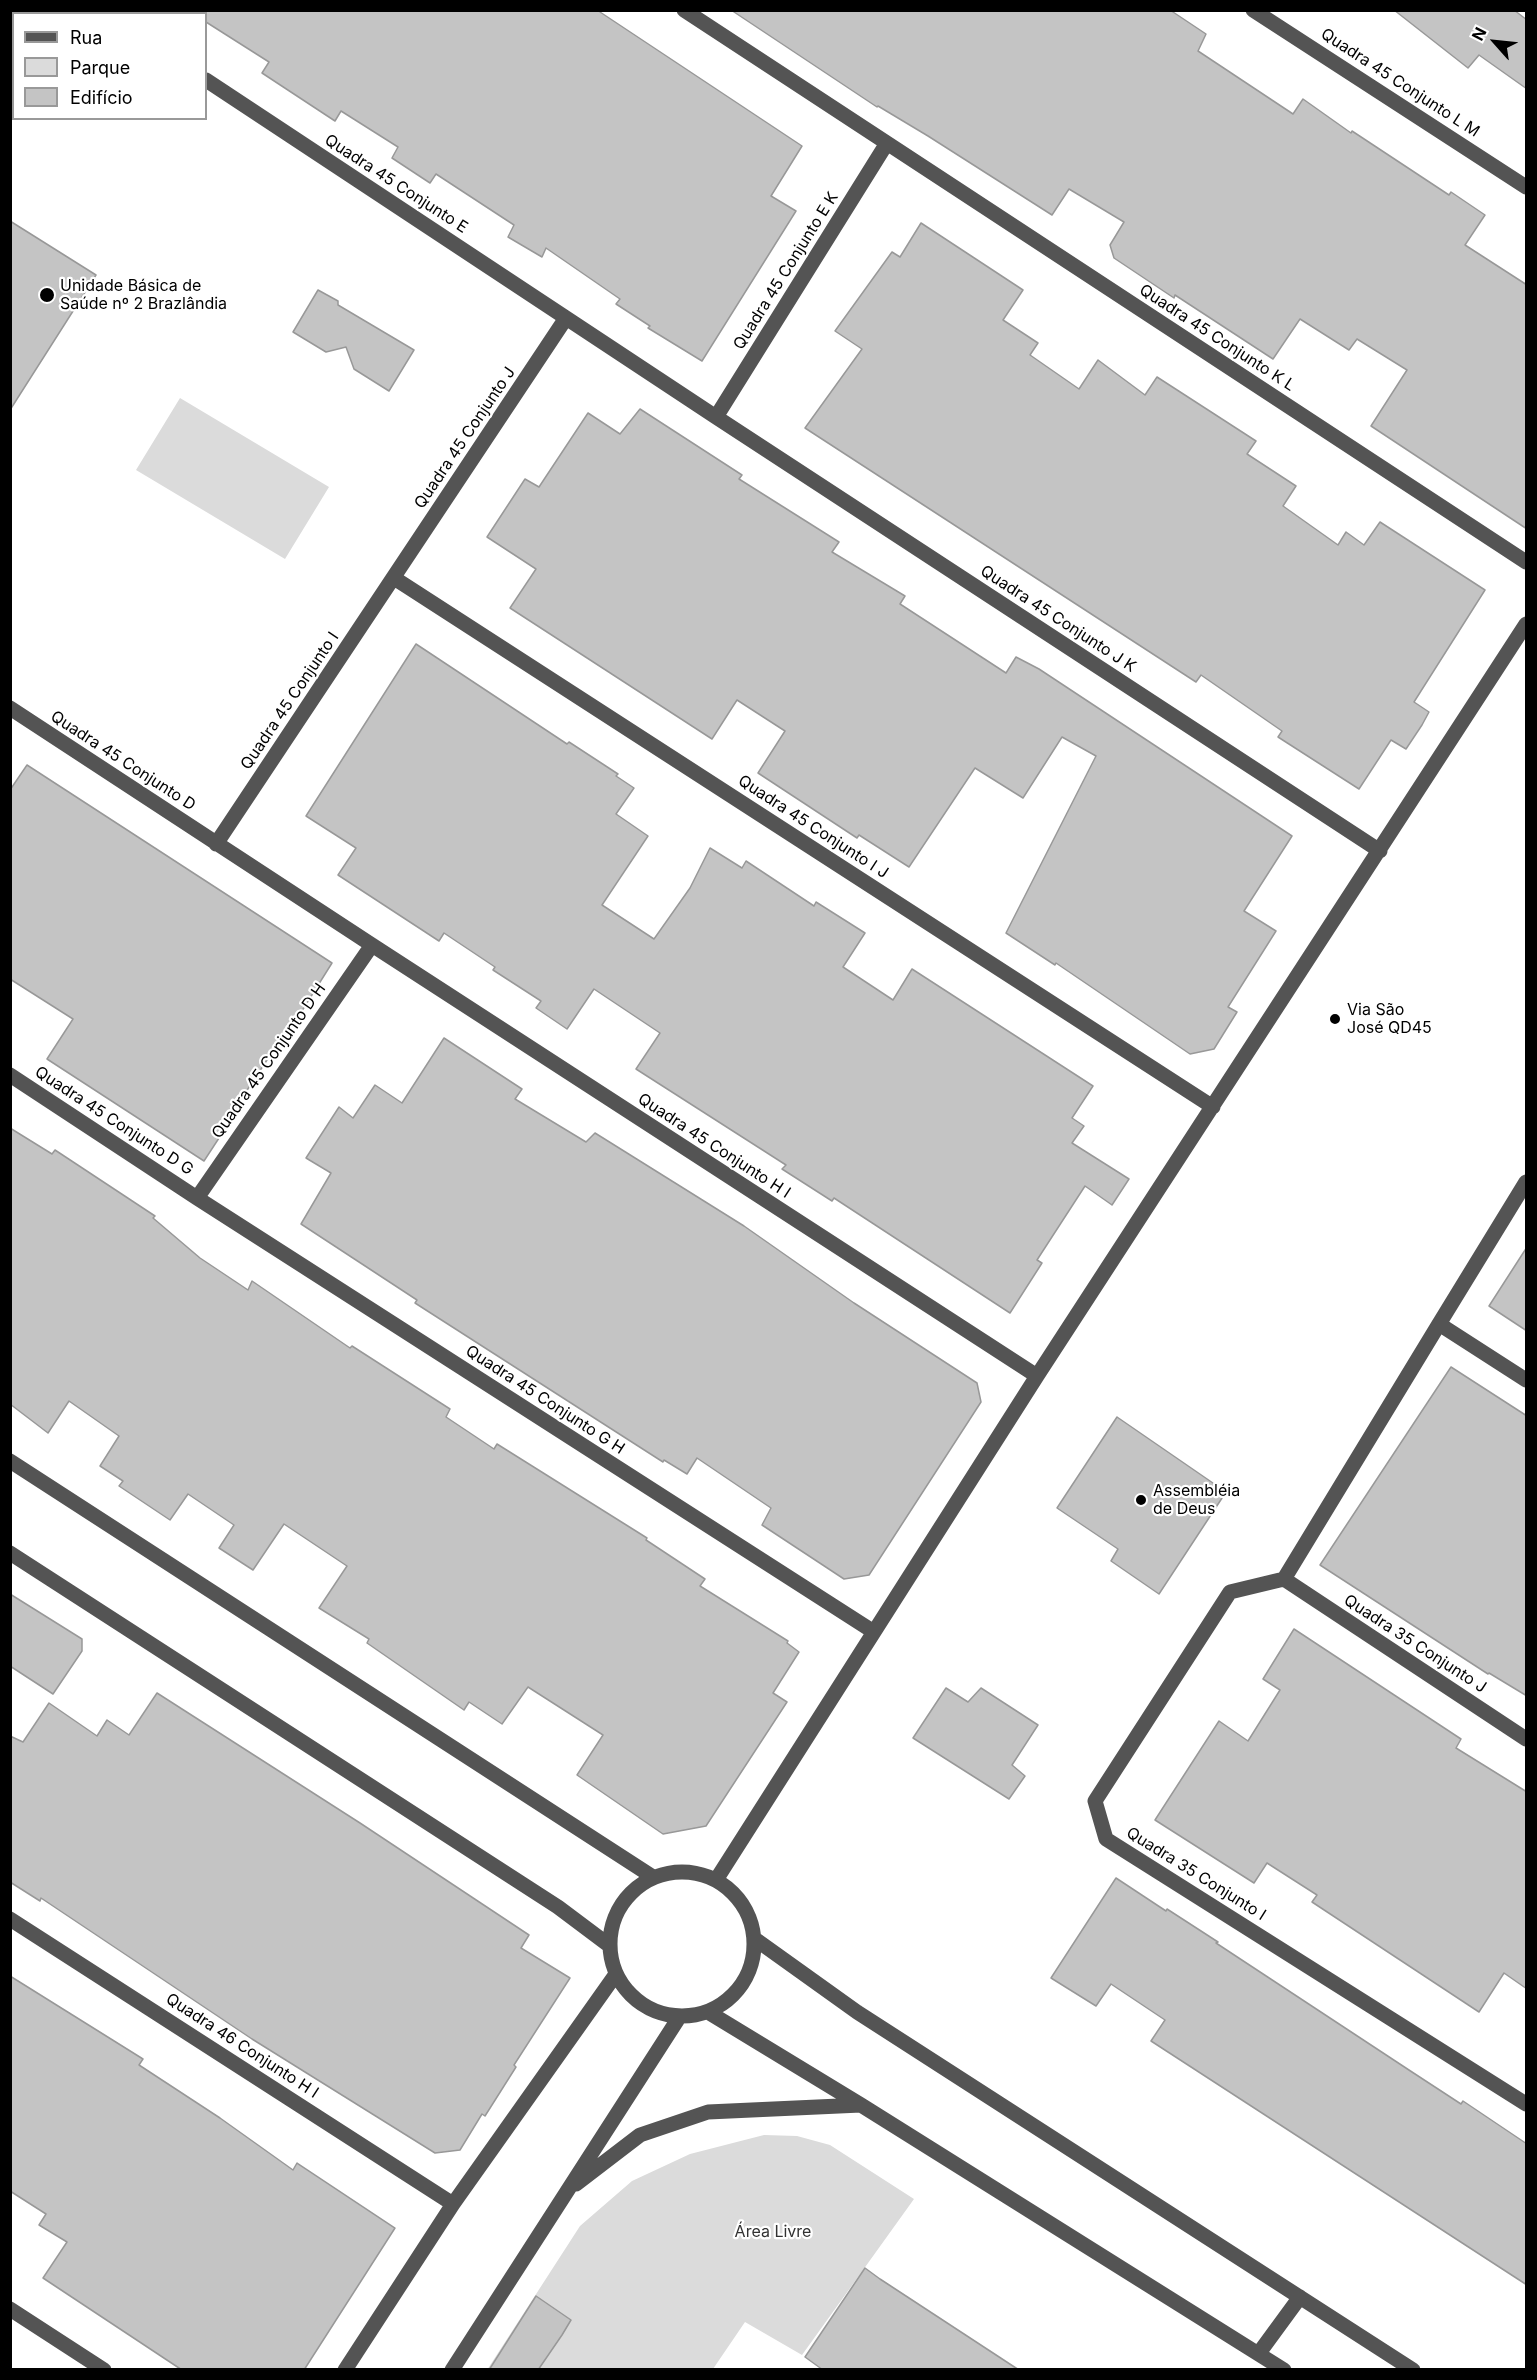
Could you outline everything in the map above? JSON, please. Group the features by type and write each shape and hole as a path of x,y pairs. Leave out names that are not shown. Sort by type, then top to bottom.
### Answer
{"street":[{"name":"Quadra 45 Conjunto K L","path":"684,10 1527,562"},
{"name":"Quadra 45 Conjunto L M","path":"1253,10 1527,187"},
{"name":"Quadra 45 Conjunto E","path":"207,81 716,417"},
{"name":"Quadra 45 Conjunto E K","path":"716,417 887,143"},
{"name":"Quadra 45 Conjunto J","path":"394,578 566,318"},
{"name":"Quadra 45 Conjunto J K","path":"716,417 1380,851"},
{"name":"Quadra 45 Conjunto I","path":"216,844 394,578"},
{"name":"Quadra 45 Conjunto I J","path":"394,578 1213,1107"},
{"path":"716,1880 1037,1377 1527,624"},
{"name":"Quadra 45 Conjunto D","path":"10,708 372,945"},
{"name":"Quadra 45 Conjunto D H","path":"197,1198 372,945"},
{"name":"Quadra 45 Conjunto H I","path":"372,945 1037,1377"},
{"name":"Quadra 45 Conjunto D G","path":"10,1075 197,1198"},
{"path":"1284,1579 1527,1182"},
{"name":"Quadra 45 Conjunto G H","path":"197,1198 874,1632"},
{"path":"1439,1324 1527,1380"},
{"path":"10,1461 653,1877"},
{"path":"10,1553 558,1907 610,1946"},
{"name":"Quadra 35 Conjunto J","path":"1284,1579 1527,1739"},
{"name":"Quadra 35 Conjunto I","path":"1284,1579 1230,1592 1095,1801 1106,1839 1527,2104"},
{"path":"674,1872 696,1872 716,1880 736,1894 749,1915 755,1939 752,1962 743,1983 727,2000 708,2012 680,2016 660,2012 643,2004 628,1991 616,1974 610,1946 613,1925 622,1905 635,1889 653,1877 674,1872"},
{"name":"Quadra 46 Conjunto H I","path":"10,1919 453,2204"},
{"path":"755,1939 857,2012 1413,2370"},
{"path":"345,2370 453,2204 616,1974"},
{"path":"708,2012 1284,2370"},
{"path":"452,2370 680,2016"},
{"path":"566,2191 640,2135 708,2112 861,2105"},
{"path":"1258,2353 1300,2297"},
{"path":"10,2309 104,2370"}],"green space":[{"path":"180,398 329,487 285,559 136,470"},
{"name":"Área Livre","path":"764,2135 797,2136 830,2145 914,2199 802,2355 745,2322 713,2369 487,2370 580,2226 632,2181 690,2154"}],"building":[{"path":"187,10 597,10 802,146 771,196 796,211 702,361 648,328 650,326 616,304 620,299 546,248 542,257 508,237 514,225 436,174 430,183 392,158 398,147 341,111 335,121 262,73 269,62 207,23 207,12"},
{"path":"731,10 1170,10 1206,34 1198,51 1293,114 1303,99 1351,133 1352,131 1449,195 1451,192 1485,215 1465,245 1527,285 1527,529 1371,426 1407,370 1357,339 1349,350 1300,319 1273,359 1114,258 1110,245 1124,222 1069,189 1052,215 928,136 877,107"},
{"path":"1394,10 1514,10 1527,20 1527,89 1479,55 1468,68"},
{"name":"Unidade Básica de Saúde nº 2 Brazlândia","path":"10,221 96,275 10,410"},
{"path":"921,223 1023,290 1003,320 1038,343 1030,355 1079,389 1098,360 1145,395 1157,377 1256,441 1247,454 1296,486 1283,506 1338,545 1346,532 1364,545 1380,522 1485,590 1414,702 1429,712 1422,725 1406,749 1391,740 1359,789 1278,737 1282,731 1201,675 1196,682 805,428 862,349 835,331 892,252 900,257"},
{"path":"318,290 338,301 338,305 414,350 389,391 354,369 346,347 326,352 293,332"},
{"path":"640,409 742,475 739,479 839,542 832,552 905,596 900,604 1006,673 1016,657 1039,669 1292,836 1244,911 1276,931 1228,1007 1237,1012 1214,1049 1190,1054 1056,963 1055,965 1006,933 1096,756 1062,737 1023,798 975,768 909,867 859,835 857,838 758,773 785,731 737,700 712,739 510,608 536,569 487,537 525,479 539,487 588,413 620,434"},
{"path":"416,644 567,744 569,742 618,774 616,776 634,788 616,814 648,836 602,905 654,939 690,888 710,848 742,868 746,861 814,906 816,902 865,933 843,967 893,1000 912,969 1093,1086 1072,1118 1084,1126 1072,1143 1129,1179 1112,1205 1085,1186 1037,1260 1042,1263 1010,1313 834,1198 832,1201 782,1169 786,1165 636,1069 660,1033 594,989 567,1029 536,1008 541,1001 493,970 495,967 444,933 439,941 338,875 356,848 306,816"},
{"path":"27,765 332,963 234,1110 236,1112 204,1161 47,1059 73,1019 10,979 10,790"},
{"path":"444,1038 522,1089 515,1099 586,1142 595,1133 744,1226 854,1303 977,1383 981,1402 869,1575 844,1579 762,1525 771,1508 697,1458 687,1474 664,1460 663,1462 415,1303 417,1300 301,1224 331,1173 306,1158 339,1107 353,1118 375,1085 402,1103"},
{"path":"10,1128 52,1154 55,1150 155,1216 153,1218 200,1258 248,1290 252,1281 350,1348 352,1346 450,1409 446,1417 494,1449 497,1444 647,1538 646,1540 705,1579 700,1586 788,1641 787,1643 799,1652 773,1693 787,1702 706,1826 663,1834 577,1775 603,1735 528,1687 502,1724 469,1702 464,1710 367,1643 369,1639 319,1608 347,1566 284,1524 253,1570 219,1548 234,1525 188,1494 170,1520 119,1486 123,1481 100,1466 119,1436 69,1401 48,1433 10,1404"},
{"path":"1527,1247 1527,1331 1489,1306"},
{"path":"1451,1367 1527,1416 1527,1696 1488,1674 1320,1565"},
{"name":"Assembléia de Deus","path":"1117,1417 1226,1492 1159,1594 1111,1561 1118,1549 1057,1508"},
{"path":"10,1594 82,1639 82,1651 53,1694 10,1666"},
{"path":"1294,1629 1461,1739 1456,1748 1527,1792 1527,1989 1504,1973 1479,2012 1312,1902 1317,1895 1267,1863 1254,1883 1155,1820 1219,1721 1248,1741 1280,1690 1263,1679"},
{"path":"946,1688 968,1702 981,1688 1038,1725 1012,1765 1025,1776 1009,1799 913,1738"},
{"path":"157,1693 529,1935 521,1948 570,1978 514,2065 516,2067 485,2116 482,2114 460,2150 435,2153 252,2039 41,1898 40,1901 10,1882 10,1736 23,1742 49,1703 97,1736 107,1720 129,1735"},
{"path":"1116,1878 1218,1942 1216,1943 1461,2104 1463,2101 1527,2144 1527,2285 1151,2041 1165,2020 1111,1984 1096,2006 1051,1978"},
{"path":"10,1976 143,2059 139,2065 220,2118 293,2170 297,2163 395,2228 304,2370 182,2370 43,2278 67,2242 39,2225 46,2214 10,2191"},
{"path":"865,2268 1019,2370 823,2370 805,2357"},
{"path":"536,2296 571,2320 562,2335 538,2370 489,2370"}],"place":[{"name":"Unidade Básica de Saúde nº 2 Brazlândia","path":"47,295"},
{"name":"Via São José QD45","path":"1335,1019"},
{"name":"Assembléia de Deus","path":"1141,1500"}]}
